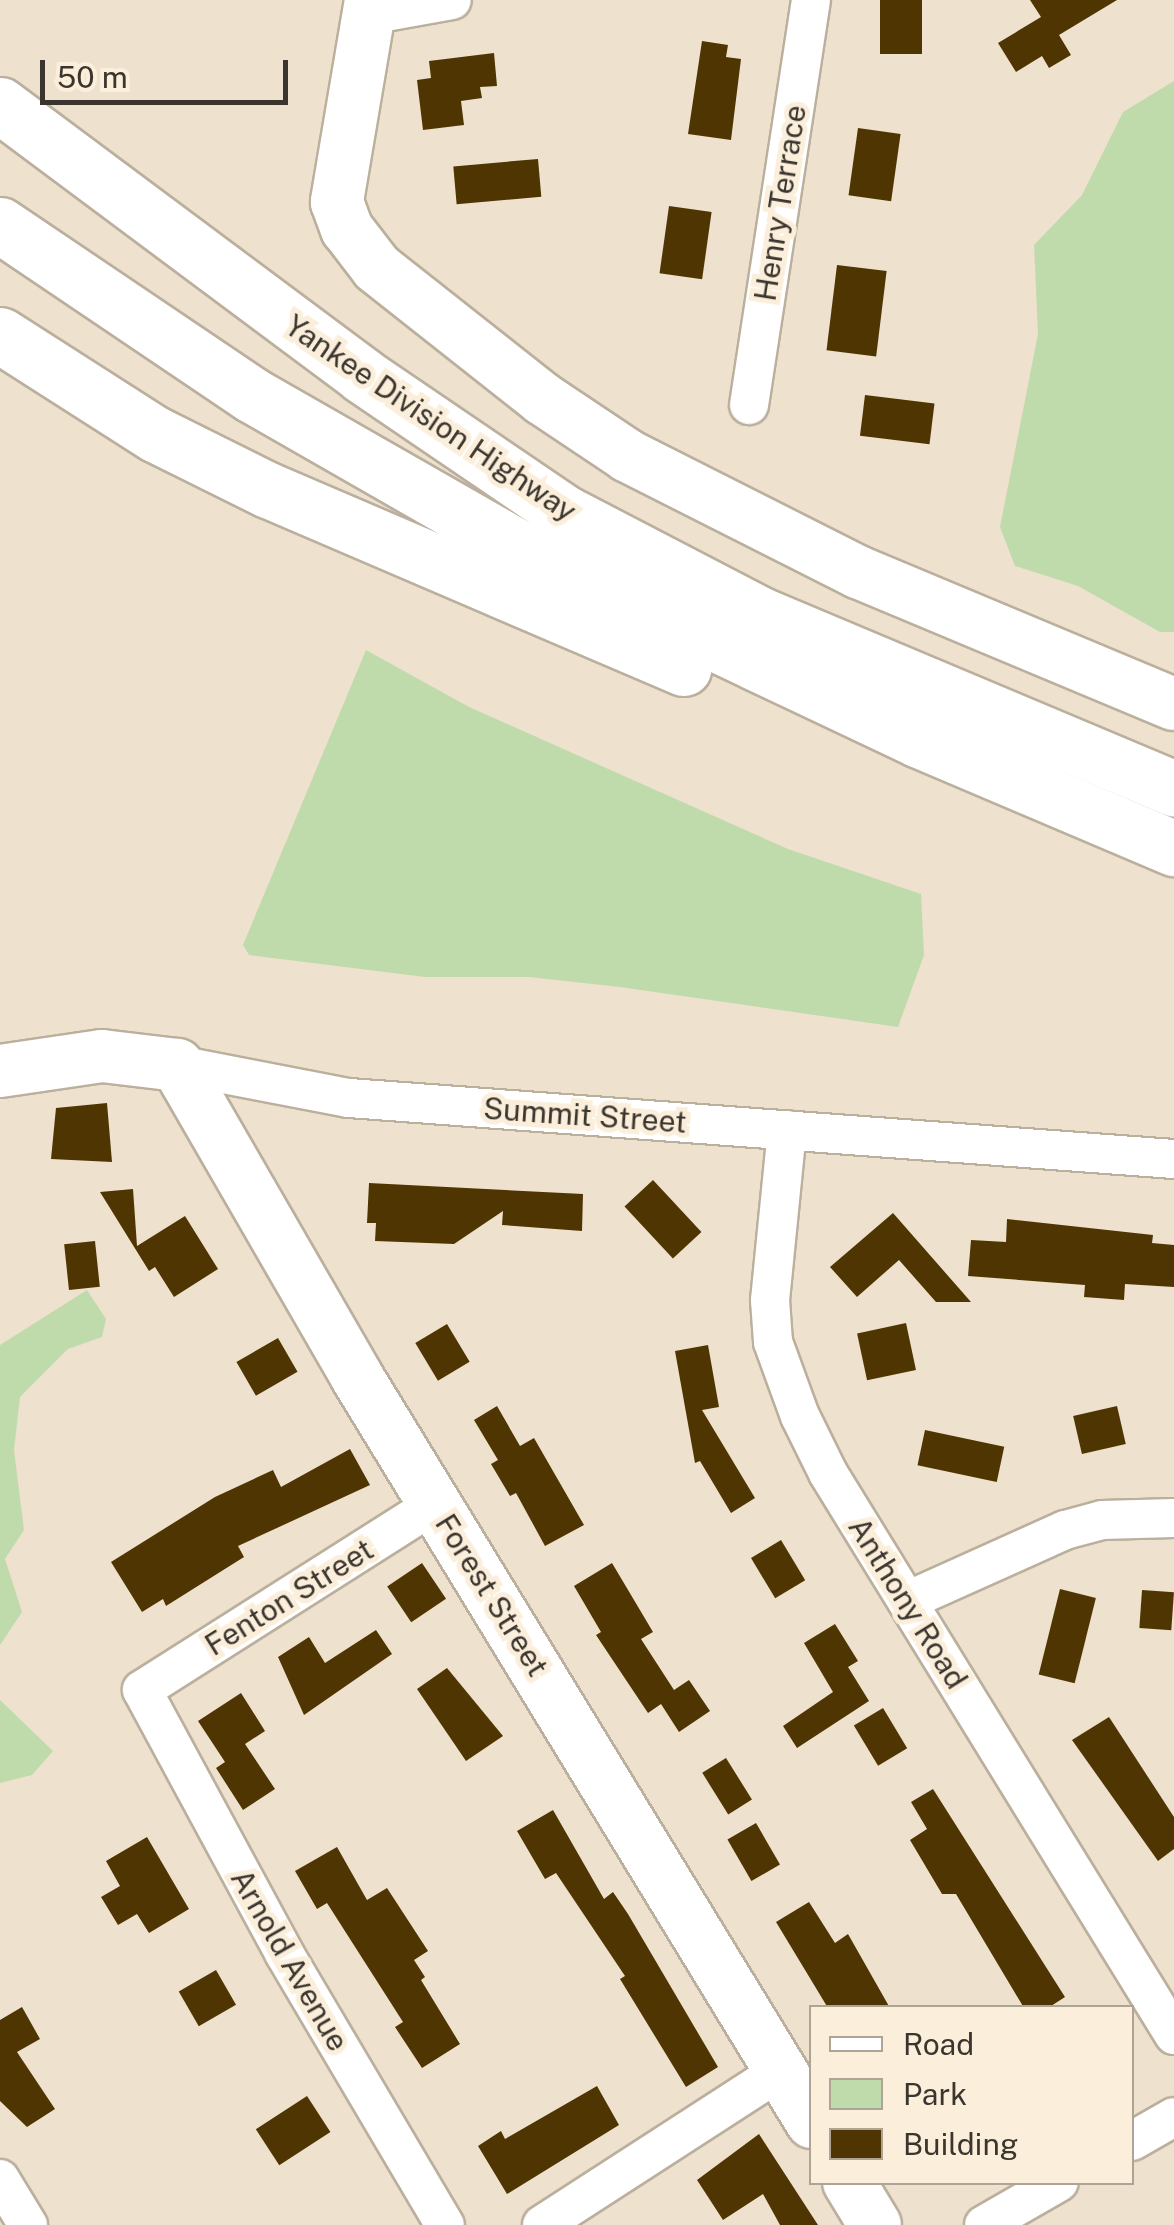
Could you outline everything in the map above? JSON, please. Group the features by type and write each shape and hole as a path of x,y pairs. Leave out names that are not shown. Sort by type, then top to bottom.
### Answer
{"highway":[{"name":"Yankee Division Highway","path":"0,105 391,396 563,512 760,614 1174,789"},
{"name":"Yankee Division Highway","path":"0,225 252,395 547,564 705,643 1174,848"},
{"path":"0,336 23,356 156,434 268,490 591,632 1082,809"}],"street":[{"path":"452,0 370,8 338,172 337,202 347,228 377,268 429,312 628,456 858,572 1174,704"},
{"name":"Henry Terrace","path":"749,405 811,0"},
{"name":"Summit Street","path":"0,1070 84,1057 177,1065 349,1098 1174,1159"},
{"name":"Forest Street","path":"177,1065 436,1504 809,2117"},
{"name":"Anthony Road","path":"787,1130 772,1254 773,1342 828,1473 1174,2035"},
{"name":"Fenton Street","path":"142,1690 436,1504"},
{"path":"906,1601 1066,1530 1102,1520 1174,1518"},
{"name":"Arnold Avenue","path":"142,1690 284,1953 445,2225"},
{"path":"542,2225 780,2071"},
{"path":"1134,2140 1174,2117"},
{"path":"0,2179 28,2225"},
{"path":"851,2185 875,2225"},
{"path":"984,2225 1054,2185"}],"green space":[{"path":"1174,81 1174,632 1160,632 1078,586 1015,566 1000,527 1038,334 1034,245 1082,195 1123,112"},
{"path":"366,650 469,707 788,849 921,894 924,955 898,1027 620,987 529,977 425,977 249,955 243,945"},
{"path":"87,1290 106,1319 102,1337 68,1349 20,1397 14,1450 24,1530 5,1559 22,1612 0,1645 0,1345"},
{"path":"0,1700 53,1751 32,1775 0,1783"}],"building":[{"path":"880,0 922,0 922,54 880,54"},
{"path":"1030,0 1117,0 1059,35 1071,55 1049,68 1042,56 1016,72 998,43 1041,17"},
{"path":"702,41 728,45 726,57 741,59 731,140 688,134"},
{"path":"494,53 497,86 480,87 482,98 461,101 464,125 423,130 417,80 431,78 429,61"},
{"path":"858,128 901,134 891,201 849,195"},
{"path":"538,159 541,197 457,204 453,166"},
{"path":"669,206 712,212 702,279 660,273"},
{"path":"837,265 887,271 876,356 827,350"},
{"path":"865,395 934,404 929,444 860,436"},
{"path":"107,1103 112,1162 51,1159 56,1108"},
{"path":"653,1180 701,1232 673,1259 624,1207"},
{"path":"369,1183 583,1194 582,1231 502,1225 503,1211 454,1244 375,1241 376,1223 367,1223"},
{"path":"133,1189 137,1246 185,1216 218,1269 174,1297 155,1267 149,1271 100,1192"},
{"path":"893,1213 971,1302 936,1302 899,1260 857,1297 830,1267"},
{"path":"1007,1219 1153,1235 1152,1243 1174,1245 1174,1287 1125,1284 1124,1300 1084,1297 1085,1285 968,1276 971,1240 1006,1242"},
{"path":"95,1241 100,1287 69,1290 64,1244"},
{"path":"906,1323 916,1370 867,1380 857,1333"},
{"path":"447,1324 470,1362 438,1381 415,1343"},
{"path":"278,1338 298,1372 256,1396 236,1362"},
{"path":"708,1345 719,1407 702,1410 755,1498 731,1513 700,1461 695,1463 675,1351"},
{"path":"497,1406 520,1446 534,1438 584,1525 545,1546 516,1493 510,1496 491,1464 498,1460 474,1420"},
{"path":"1117,1406 1126,1444 1082,1454 1073,1416"},
{"path":"925,1430 1004,1447 997,1482 918,1465"},
{"path":"350,1449 370,1485 238,1546 244,1557 166,1606 163,1599 142,1612 111,1562 215,1497 273,1470 281,1487"},
{"path":"781,1540 805,1580 775,1598 751,1558"},
{"path":"422,1563 446,1599 411,1622 387,1586"},
{"path":"612,1563 653,1632 641,1639 674,1690 689,1680 710,1711 679,1732 661,1704 648,1713 596,1635 601,1632 574,1586"},
{"path":"1060,1589 1096,1598 1075,1683 1039,1674"},
{"path":"1142,1590 1174,1592 1171,1630 1139,1628"},
{"path":"835,1624 858,1661 848,1667 869,1701 797,1748 783,1726 833,1692 804,1643"},
{"path":"376,1630 392,1654 304,1715 278,1657 309,1637 325,1663"},
{"path":"447,1668 503,1736 466,1761 417,1689"},
{"path":"241,1693 265,1731 245,1744 275,1789 243,1810 216,1768 225,1762 198,1721"},
{"path":"883,1708 907,1748 878,1766 854,1726"},
{"path":"1109,1717 1174,1817 1174,1849 1158,1861 1072,1740"},
{"path":"726,1758 752,1800 728,1814 702,1773"},
{"path":"933,1789 1065,1997 1053,2005 1022,2005 956,1894 942,1894 910,1840 927,1829 911,1802"},
{"path":"553,1810 604,1899 613,1892 628,1914 718,2067 686,2087 620,1979 625,1976 556,1873 545,1879 517,1831"},
{"path":"756,1823 780,1865 751,1881 727,1840"},
{"path":"147,1837 189,1909 149,1933 137,1914 118,1925 101,1897 120,1886 106,1861"},
{"path":"337,1847 367,1900 387,1888 428,1951 414,1960 425,1977 421,1980 460,2044 422,2068 395,2027 403,2022 327,1903 317,1909 295,1871"},
{"path":"809,1902 835,1943 848,1934 888,2005 826,2005 776,1922"},
{"path":"216,1970 236,2005 199,2026 179,1992"},
{"path":"22,2007 40,2039 17,2052 55,2109 27,2127 0,2101 0,2020"},
{"path":"597,2086 619,2125 507,2194 478,2146 501,2131 505,2139"},
{"path":"307,2096 330,2132 279,2165 256,2129"},
{"path":"759,2134 818,2225 780,2225 763,2194 723,2220 697,2180"}]}
